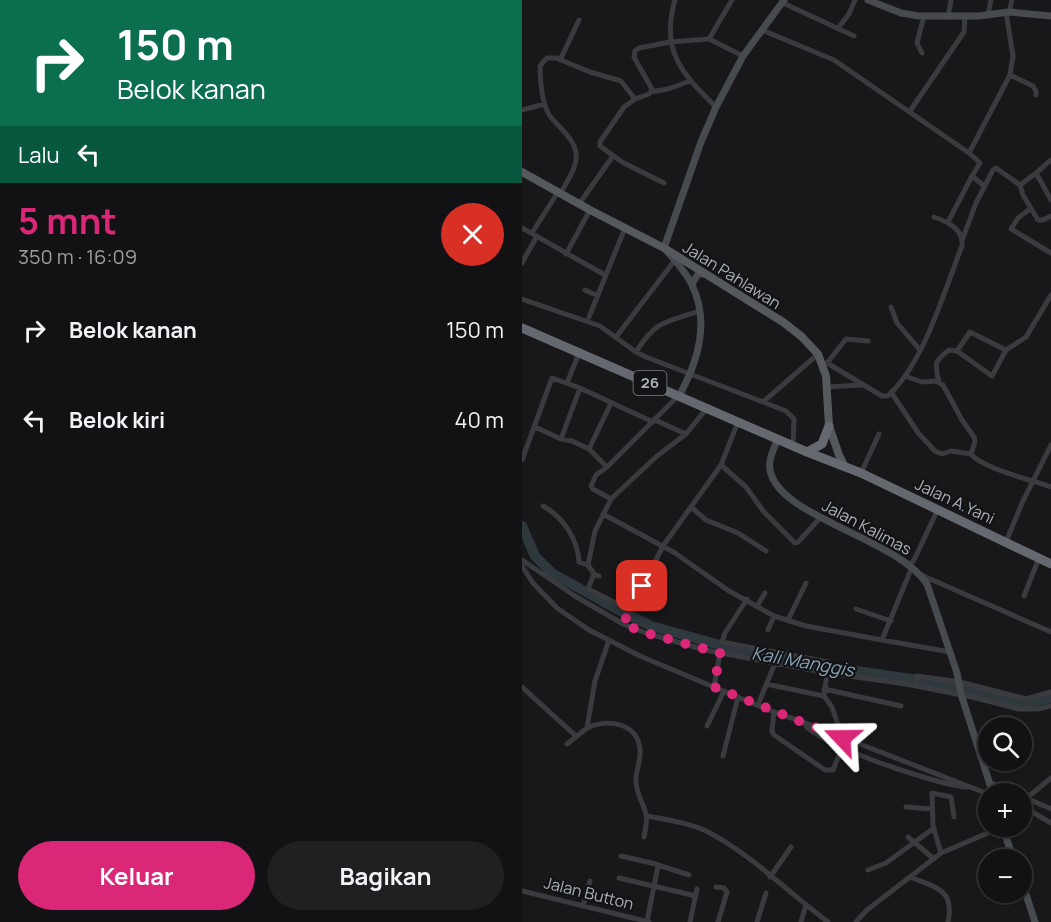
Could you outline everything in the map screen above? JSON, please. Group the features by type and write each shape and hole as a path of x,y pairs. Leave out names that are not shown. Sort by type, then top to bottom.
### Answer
{"highway":[{"name":"26","path":"522,328 845,467"},
{"path":"807,452 822,444 829,426"},
{"name":"Jalan A.Yani","path":"845,467 1051,564"}],"main road":[{"name":"Jalan Pahlawan","path":"522,172 664,248 801,336 824,363 829,426 838,455 845,467"}],"street":[{"path":"709,39 732,0"},
{"path":"838,28 849,14 855,0"},
{"path":"868,0 902,13 924,16 948,17 1007,12 1051,16"},
{"path":"948,17 951,0"},
{"path":"988,15 991,0"},
{"path":"969,153 1010,75 1014,62 1007,12 1012,0"},
{"path":"674,1 669,26 670,42 674,53 690,81 716,107"},
{"path":"611,499 591,486 596,475 679,396 691,374 700,342 699,311 692,284 664,248 701,142 742,56 784,1 854,36"},
{"path":"922,53 917,43 924,16"},
{"path":"910,111 964,32 965,16"},
{"path":"560,60 579,20"},
{"path":"762,30 834,60 969,153 980,164 948,222"},
{"path":"651,92 634,54 639,48 670,42 709,39 742,56"},
{"path":"522,263 534,235 573,170 576,154 575,148 561,126 550,116 544,104 540,66 547,58 560,60 621,81 635,99"},
{"path":"1010,75 1034,86 1036,95"},
{"path":"664,183 613,156 600,146 600,142 624,107 635,99 690,81"},
{"path":"522,110 544,104"},
{"path":"579,204 613,156"},
{"path":"1020,184 1051,160"},
{"path":"868,341 846,339 824,363 882,396 888,396 905,376 920,350 934,320 976,203 996,168 1020,184 1030,209 1038,220 1051,216"},
{"path":"1036,173 1051,200"},
{"path":"972,176 984,186"},
{"path":"1030,209 1018,218 1011,229 1051,253"},
{"path":"566,254 590,210"},
{"path":"934,217 948,222 963,238"},
{"path":"522,228 605,275"},
{"path":"590,317 625,228"},
{"path":"616,337 675,260"},
{"path":"692,284 695,276 704,274"},
{"path":"585,290 598,296"},
{"path":"971,454 975,442 974,437 939,382 935,363 949,350 957,351 992,376 1006,350 1026,337 1051,295"},
{"path":"522,299 600,326 636,352 786,411 794,419 793,445"},
{"path":"891,307 897,323 920,350"},
{"path":"636,352 648,334 658,325 699,311"},
{"path":"957,351 970,332 1006,350"},
{"path":"567,384 579,353"},
{"path":"763,402 818,354"},
{"path":"905,376 922,382 939,382"},
{"path":"522,460 552,378 686,434"},
{"path":"827,387 862,384"},
{"path":"561,439 580,388"},
{"path":"891,393 919,434 935,451 942,454 951,451 971,454 974,459 990,467 1051,487"},
{"path":"589,449 611,403"},
{"path":"588,565 595,531 611,499 657,456 686,434 708,408"},
{"path":"624,623 663,546 721,465 738,422"},
{"path":"535,427 589,449 607,467"},
{"path":"861,473 879,434"},
{"name":"Jalan Kalimas","path":"778,439 770,462 773,479 788,496 820,518 879,545 910,566 921,575 927,584 960,682 961,695 989,782"},
{"path":"1006,542 1022,503 1051,445"},
{"path":"721,465 746,487 764,512 795,543 820,518"},
{"path":"543,506 561,520 578,550 579,562 588,565 596,575 588,589 629,610"},
{"path":"691,507 706,520 738,533 766,551"},
{"path":"882,640 910,566 938,509"},
{"path":"603,514 663,546 729,591 774,616 845,635 950,652"},
{"path":"1024,596 1039,558"},
{"path":"522,560 575,596 646,633 720,653 827,673 915,685 1018,709 1050,708"},
{"path":"522,566 533,583 557,608 589,630 640,656 774,712 978,790"},
{"path":"921,575 1051,632"},
{"path":"788,620 806,583"},
{"path":"757,606 765,593"},
{"path":"747,600 725,633 722,642 828,662"},
{"path":"856,609 891,621"},
{"path":"768,630 774,616"},
{"path":"587,728 595,681 609,640"},
{"path":"714,687 720,653"},
{"path":"758,705 775,663"},
{"path":"774,712 772,730 774,735 825,770 833,770 842,748 842,736 824,692 827,673"},
{"path":"915,685 917,677 960,682 1026,699 1051,693"},
{"path":"766,684 901,706"},
{"path":"522,687 576,736"},
{"path":"707,726 724,691"},
{"path":"723,756 738,697"},
{"path":"567,744 587,728 608,722 624,726 635,736 641,753 636,779 638,794 647,816 644,837"},
{"path":"804,723 811,732 842,748 931,781 973,788"},
{"path":"1032,791 1051,778"},
{"path":"941,853 934,828 932,794 948,795 953,801 954,817"},
{"path":"1032,801 1051,809"},
{"path":"906,807 932,809"},
{"path":"1032,811 1050,821"},
{"path":"647,816 711,833 828,922"},
{"path":"868,870 886,863 934,828"},
{"path":"908,837 934,858"},
{"path":"860,921 941,853 979,837"},
{"path":"770,876 791,847"},
{"path":"621,856 689,875"},
{"path":"648,922 658,865"},
{"path":"910,877 943,891 949,900 951,909 948,922"},
{"path":"619,878 696,897"},
{"path":"583,906 590,881"},
{"path":"716,887 724,888 727,892 718,922"},
{"path":"690,922 697,889"},
{"name":"Jalan Button","path":"522,891 648,922"},
{"path":"757,922 765,893"},
{"path":"1029,903 1035,922"},
{"path":"801,922 806,905"},
{"path":"618,922 620,915"}],"waterway":[{"name":"Kali Manggis","path":"522,526 535,556 552,573 651,626 767,658 918,680 1026,704 1051,698"}],"route":[{"path":"642,586 623,624 646,633 720,653 714,687 842,736 842,738"}]}
